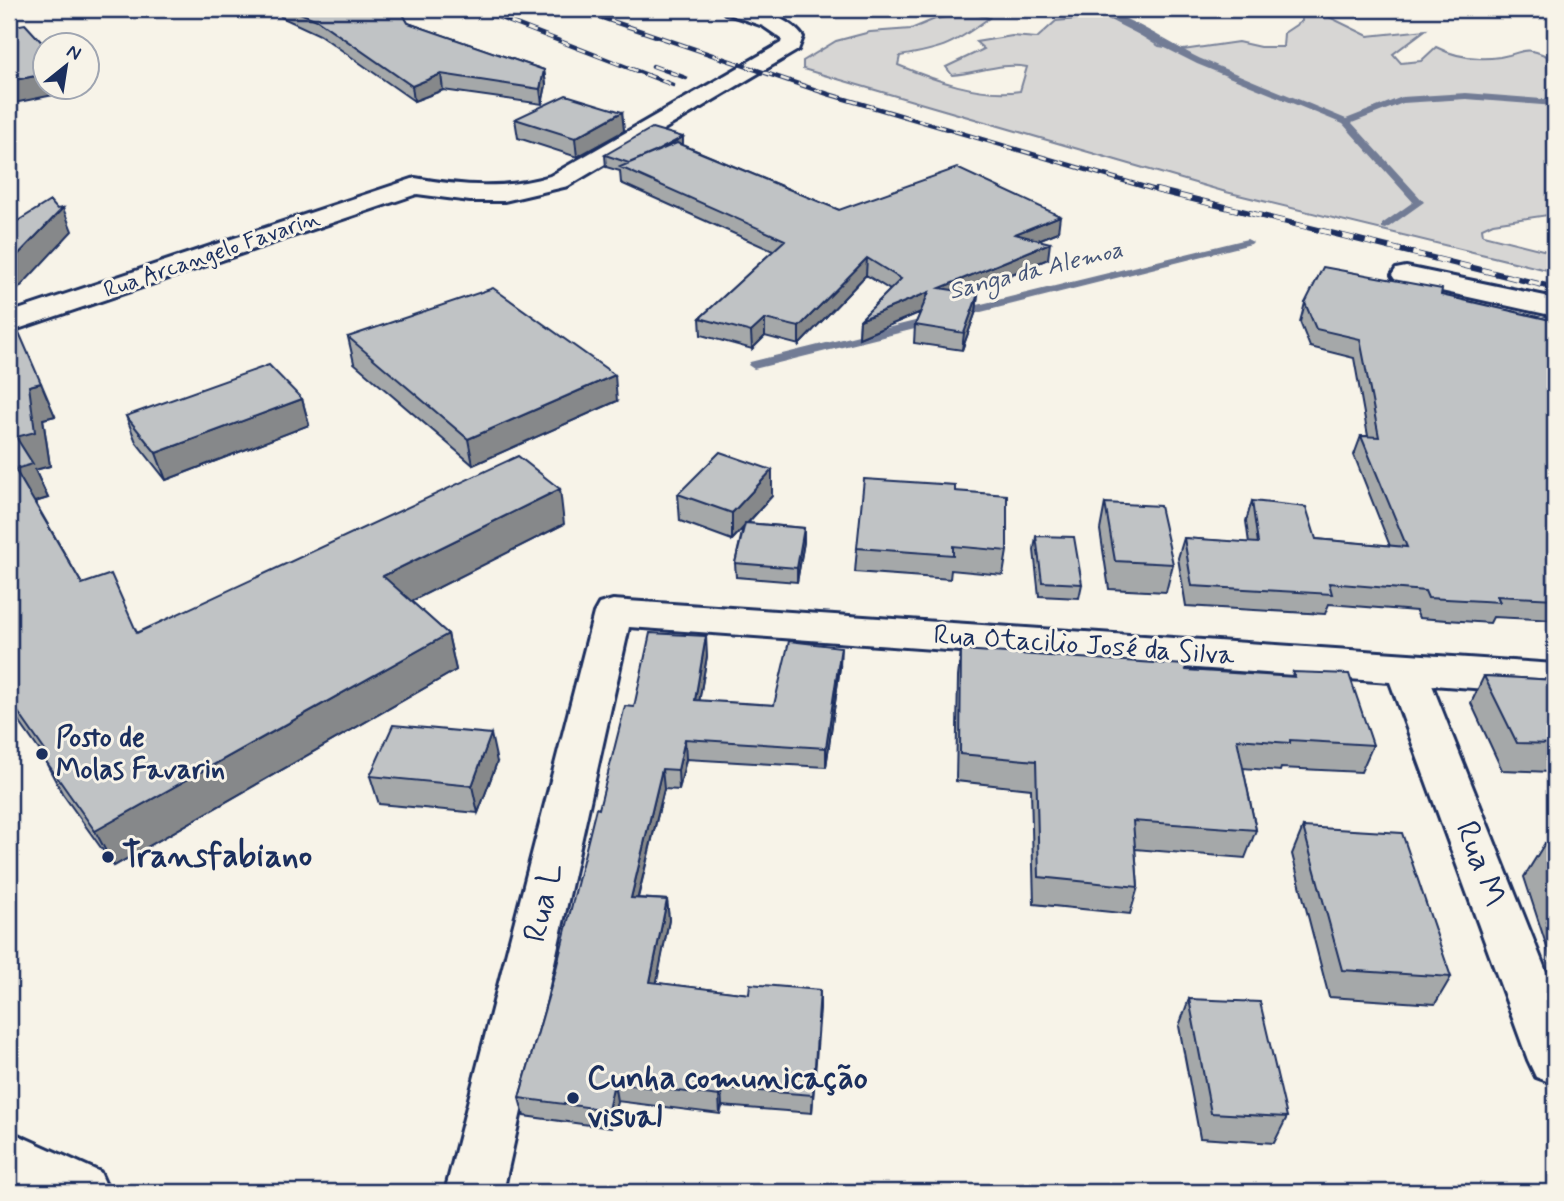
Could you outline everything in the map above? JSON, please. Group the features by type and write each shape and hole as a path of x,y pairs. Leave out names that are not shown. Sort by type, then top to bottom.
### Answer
{"main road":[{"name":"Rua Arcangelo Favarin","path":"9,323 415,186 465,195 489,196 520,194 559,181 791,46 793,37 770,22 732,9"},
{"path":"1406,275 1555,307"},
{"name":"Rua Otacilio José da Silva","path":"613,613 1555,679"},
{"name":"Rua L","path":"474,1192 613,613"},
{"name":"Rua M","path":"1405,668 1555,1060"},
{"path":"9,1158 39,1175 80,1192"}],"shaded area":[{"path":"1317,11 1368,36 1425,30 1393,54 1401,63 1421,61 1436,47 1475,58 1500,57 1527,50 1547,56 1552,88 1555,89 1555,214 1493,223 1482,228 1483,235 1555,253 1555,272 1226,192 803,69 803,61 836,41 870,32 911,29 935,19 972,13 989,18 948,44 900,56 898,65 973,89 989,92 1020,91 1027,67 999,67 952,75 946,67 984,49 976,42 1012,36 1037,38 1056,21 1111,16 1159,46 1183,50 1238,42 1260,47 1283,47 1284,33 1302,21 1301,14"}],"building":[{"path":"290,9 400,9 408,23 544,70 540,89 441,74 412,86 317,20"},
{"path":"25,24 32,32 32,77 9,81 9,27"},
{"path":"566,95 622,112 575,138 515,119"},
{"path":"652,128 683,137 629,163 605,155"},
{"path":"677,143 839,210 957,168 1060,216 1015,234 1050,243 940,288 978,294 964,333 915,325 929,292 860,320 901,279 867,258 799,327 765,319 751,332 700,318 785,240 620,167"},
{"path":"50,201 57,209 63,208 9,264 9,224"},
{"path":"1323,267 1442,289 1441,295 1555,321 1555,599 1497,596 1500,602 1428,598 1425,591 1329,583 1332,594 1192,586 1184,538 1258,543 1252,501 1306,507 1316,539 1407,547 1361,436 1379,437 1360,339 1316,329 1305,303"},
{"path":"493,288 615,375 468,439 348,337"},
{"path":"11,314 41,383 29,386 35,432 16,437 33,464 15,469 82,584 111,574 137,633 518,456 560,489 383,576 448,634 95,831 43,757 48,755 9,699"},
{"path":"269,365 302,399 156,453 126,416"},
{"path":"720,452 772,470 732,513 678,494"},
{"path":"864,479 955,485 955,491 1007,495 1007,551 953,546 953,555 857,548"},
{"path":"1105,503 1160,506 1173,564 1115,561"},
{"path":"745,523 804,528 797,568 735,563"},
{"path":"1036,536 1074,537 1082,584 1042,582"},
{"path":"650,633 706,636 695,700 774,705 789,641 841,647 826,748 685,739 678,770 662,769 631,898 667,900 650,982 749,994 750,984 820,990 813,1095 721,1088 719,1096 614,1083 608,1110 519,1098 555,973 596,808 599,809 625,706 634,707"},
{"path":"961,650 1185,665 1186,670 1295,677 1293,672 1349,674 1373,745 1237,739 1256,830 1133,821 1138,887 1039,877 1036,761 960,754"},
{"path":"1484,676 1555,680 1555,744 1517,743"},
{"path":"393,725 491,734 472,786 370,776"},
{"path":"1303,827 1402,833 1451,977 1342,970"},
{"path":"1545,843 1555,844 1555,874"},
{"path":"1189,999 1260,1002 1287,1117 1211,1113"}],"waterway":[{"path":"1092,9 1124,22 1200,62 1346,122"},
{"name":"Sanga da Alemoa","path":"1346,122 1402,100 1466,96 1555,103"},
{"name":"Sanga da Alemoa","path":"1346,122 1419,202 1386,226"},
{"name":"Sanga da Alemoa","path":"957,314 1247,242"},
{"name":"Sanga da Alemoa","path":"754,365 935,320"}],"railway":[{"path":"477,9 673,85"},
{"path":"576,9 828,94 1162,192"},
{"path":"653,66 686,78"},
{"path":"1156,190 1555,288"}],"place":[{"name":"Posto de Molas Favarin","path":"42,754"},
{"name":"Transfabiano","path":"108,857"},
{"name":"Cunha comunicação visual","path":"573,1098"}]}
